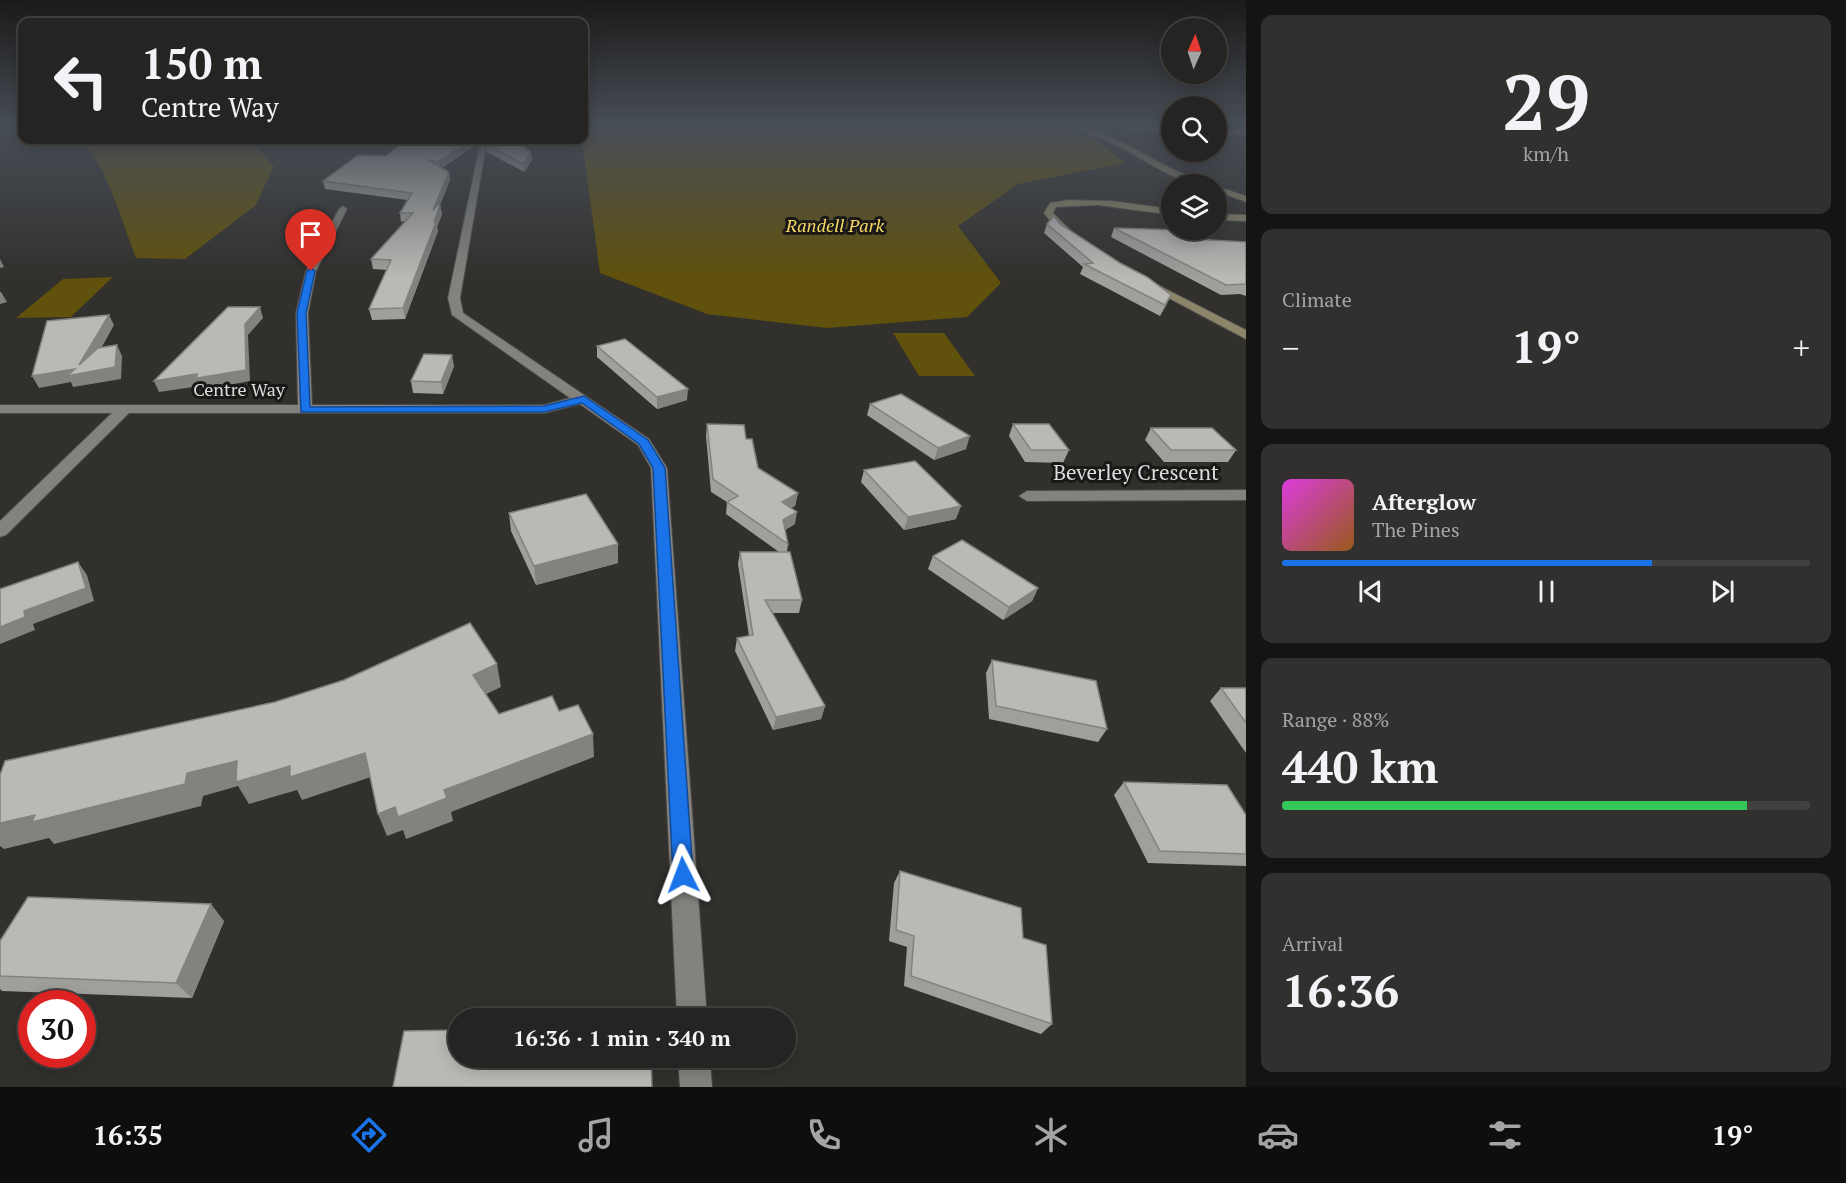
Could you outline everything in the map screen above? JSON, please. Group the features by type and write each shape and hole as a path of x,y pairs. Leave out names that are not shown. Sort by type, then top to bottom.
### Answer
{"main road":[{"path":"1227,192 1246,199"},
{"path":"1081,242 1061,229 1048,213 1053,205 1072,202 1100,203 1161,211"},
{"path":"1227,217 1246,218"},
{"path":"1142,280 1246,335"}],"street":[{"path":"477,177 454,305 459,315 644,442 659,468 691,1008"},
{"path":"305,410 302,313 311,271 343,209"},
{"name":"Centre Way","path":"0,409 544,409 584,399"},
{"path":"0,531 124,410"},
{"name":"Beverley Crescent","path":"1027,496 1246,495"},
{"path":"695,1068 696,1087"}],"green space":[{"path":"105,177 269,177 255,206 185,259 136,258"},
{"name":"Randell Park","path":"587,177 1055,177 1018,184 958,226 1001,283 967,317 827,328 707,314 600,273"},
{"path":"113,277 71,317 16,318 63,279"},
{"path":"893,333 944,333 975,376 919,376"}],"building":[{"path":"329,177 447,177 433,210 438,204 440,206 434,222 436,222 403,308 369,309 391,260 371,259 413,213 400,213 412,193 323,181"},
{"path":"1054,216 1060,224 1120,263 1147,277 1171,295 1165,305 1084,264 1093,263 1047,224"},
{"path":"1114,228 1161,229 1161,240 1246,242 1246,284 1226,285"},
{"path":"228,307 260,307 245,324 246,370 197,378 197,374 154,381"},
{"path":"109,315 79,365 98,348 117,345 115,367 67,376 75,369 32,376 47,321"},
{"path":"625,339 688,389 657,397 597,346"},
{"path":"424,354 452,355 441,382 411,381"},
{"path":"901,394 970,436 938,448 870,404"},
{"path":"707,424 744,425 746,439 752,439 758,468 798,493 782,502 797,512 783,520 788,544 727,502 738,496 713,479"},
{"path":"1013,424 1049,424 1069,450 1031,450"},
{"path":"1151,428 1212,428 1236,450 1171,450"},
{"path":"915,461 961,506 908,517 864,470"},
{"path":"586,494 618,544 534,566 509,513"},
{"path":"962,540 1038,588 1009,607 933,556"},
{"path":"740,552 790,552 802,600 765,600 825,706 776,717 737,638 753,635"},
{"path":"78,562 86,588 24,611 25,617 0,627 0,589"},
{"path":"470,623 497,664 473,675 499,714 552,696 559,711 578,705 593,734 444,790 447,798 398,817 395,807 378,814 365,753 290,777 290,766 236,782 237,761 187,773 185,784 32,822 35,815 0,823 0,775 5,761 275,702 344,680"},
{"path":"992,660 1096,681 1107,729 996,706"},
{"path":"1221,688 1246,688 1246,723"},
{"path":"1124,782 1227,785 1246,815 1246,854 1160,851"},
{"path":"900,871 1021,908 1023,938 1046,945 1052,1024 911,976 914,936 896,930"},
{"path":"28,897 211,904 176,983 0,976 0,941"},
{"path":"448,1030 448,1068 651,1068 652,1087 393,1087 404,1031"}],"route":[{"path":"311,271 302,313 305,410 544,409 584,399 644,442 659,468 683,875"}]}
